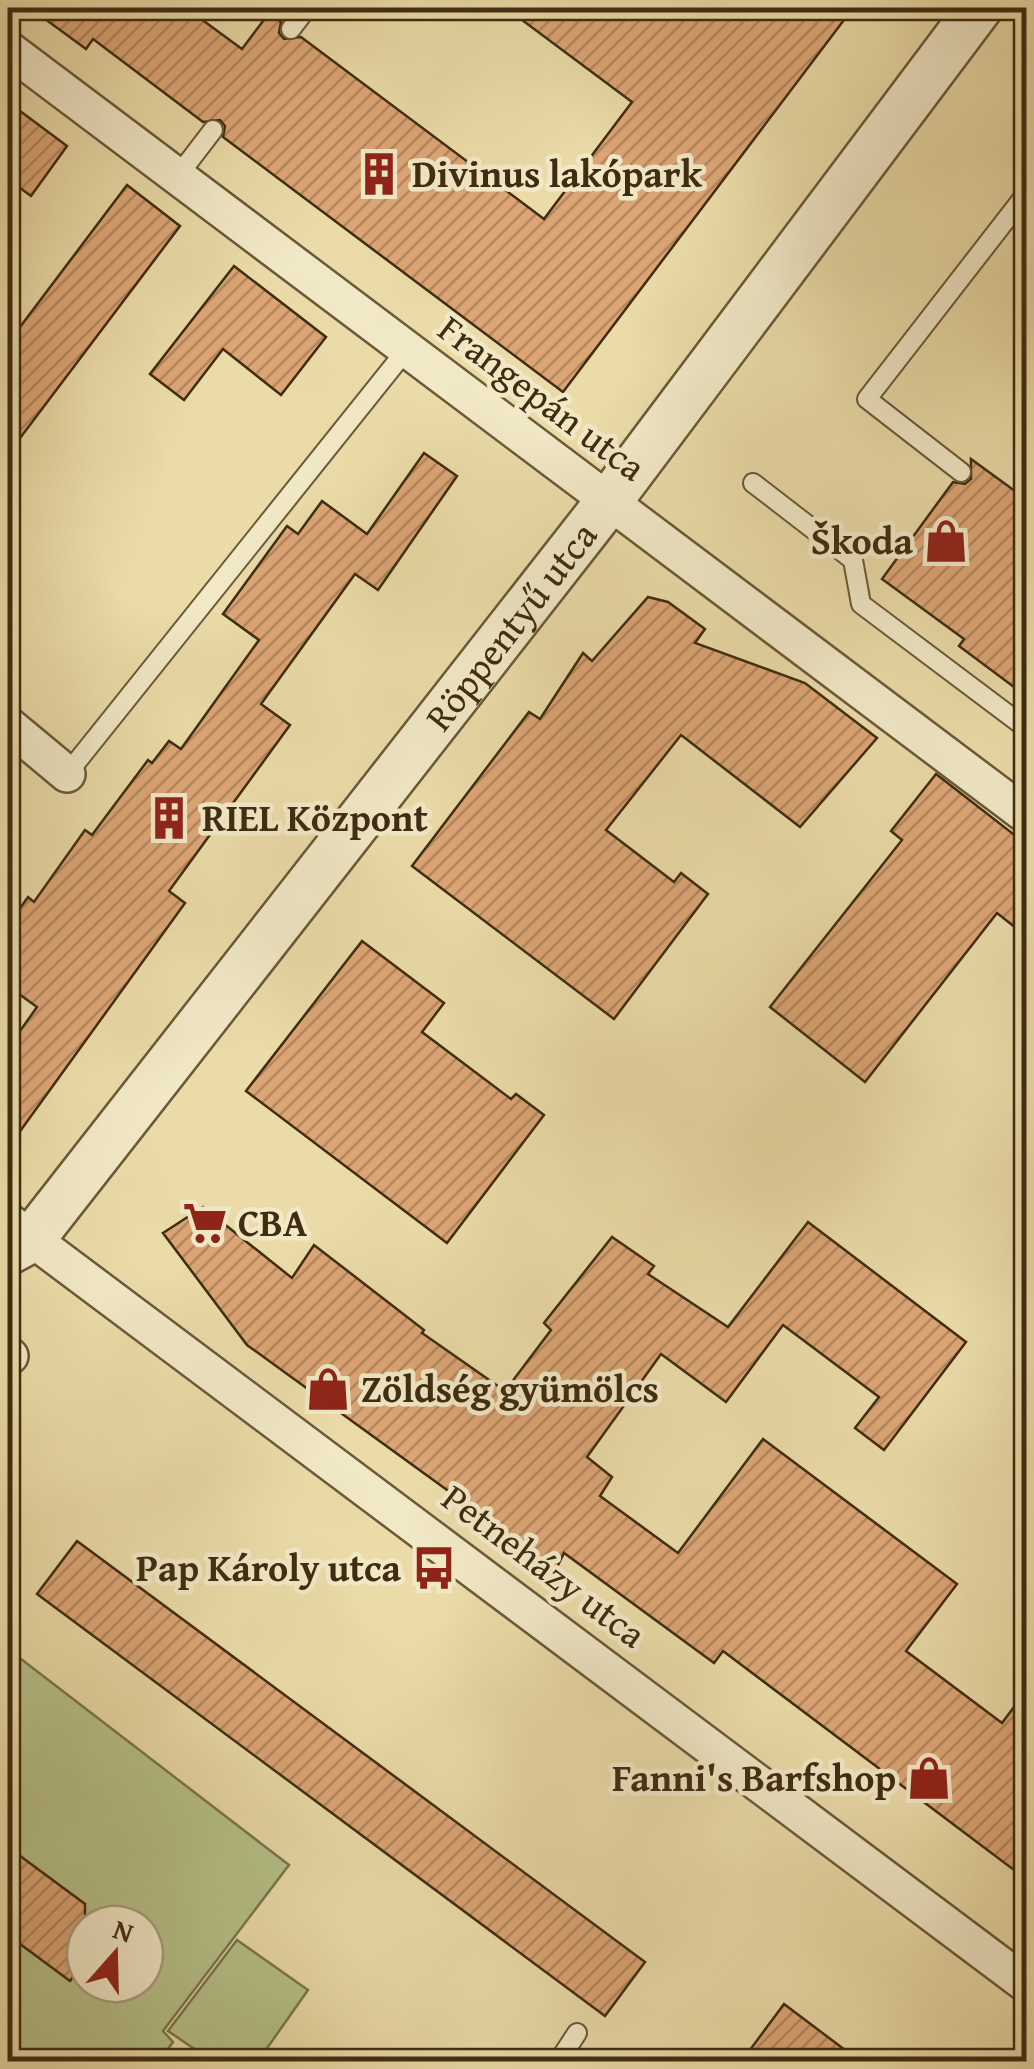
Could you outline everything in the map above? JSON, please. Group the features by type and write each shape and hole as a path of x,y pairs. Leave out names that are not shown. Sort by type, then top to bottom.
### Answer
{"street":[{"name":"Röppentyű utca","path":"16,1237 610,501 979,8"},
{"name":"Frangepán utca","path":"8,48 1024,809"},
{"path":"8,725 68,774"},
{"name":"Petneházy utca","path":"16,1237 1026,1984"}],"lane":[{"path":"291,29 307,8"},
{"path":"177,176 213,130"},
{"path":"961,472 866,399 1026,194"},
{"path":"68,774 407,349"},
{"path":"753,483 854,560 861,604 1026,728"},
{"path":"558,2062 577,2033"}],"green space":[{"path":"8,1649 289,1865 163,2031 173,2042 159,2061 8,2061"},
{"path":"237,1940 308,1990 258,2061 212,2061 168,2031"}],"building":[{"name":"Divinus lakópark","path":"30,8 186,8 242,49 269,13 281,22 279,33 284,39 301,37 544,219 632,102 506,8 853,8 563,392 223,137 225,126 220,120 203,122 93,39 86,49"},
{"path":"8,102 67,146 31,196 8,179"},
{"path":"127,185 180,226 8,454 8,343"},
{"path":"234,266 326,337 281,395 223,349 184,400 150,374"},
{"path":"424,453 457,476 378,590 355,574 261,704 290,725 169,891 185,903 8,1148 8,1048 37,1007 8,986 8,925 28,897 34,902 85,830 92,835 148,760 152,763 169,741 181,749 259,640 223,614 287,526 298,534 322,501 367,534"},
{"path":"971,459 1026,499 1026,696 959,646 964,639 882,579 953,482 965,484 971,479"},
{"path":"648,597 668,602 705,629 695,643 805,683 877,738 800,827 681,735 606,830 674,882 681,873 708,894 614,1019 412,866 529,712 540,719 583,653 592,661"},
{"path":"936,774 1026,844 1026,936 997,913 865,1082 770,1007 902,840 891,831"},
{"path":"362,941 444,1003 422,1032 511,1099 516,1094 544,1115 447,1243 246,1091"},
{"path":"203,1207 292,1278 314,1245 424,1330 422,1333 505,1391 551,1330 544,1323 612,1237 654,1266 648,1274 728,1327 808,1222 966,1342 884,1450 855,1428 879,1397 783,1325 726,1402 661,1354 587,1457 612,1477 600,1496 678,1553 763,1439 957,1584 906,1651 1002,1723 1026,1691 1026,1879 723,1651 714,1663 564,1553 556,1569 247,1345 163,1233"},
{"path":"77,1541 645,1962 605,2016 37,1594"},
{"path":"8,1847 85,1904 65,1904 65,1977 8,1935"},
{"path":"784,2004 861,2062 741,2062"}],"place":[{"name":"Divinus lakópark","path":"379,174"},
{"name":"Škoda","path":"946,541"},
{"name":"RIEL Központ","path":"169,818"},
{"name":"CBA","path":"205,1223"},
{"name":"Zöldség gyümölcs","path":"328,1389"},
{"name":"Pap Károly utca","path":"434,1568"},
{"name":"Fanni's Barfshop","path":"929,1778"}]}
